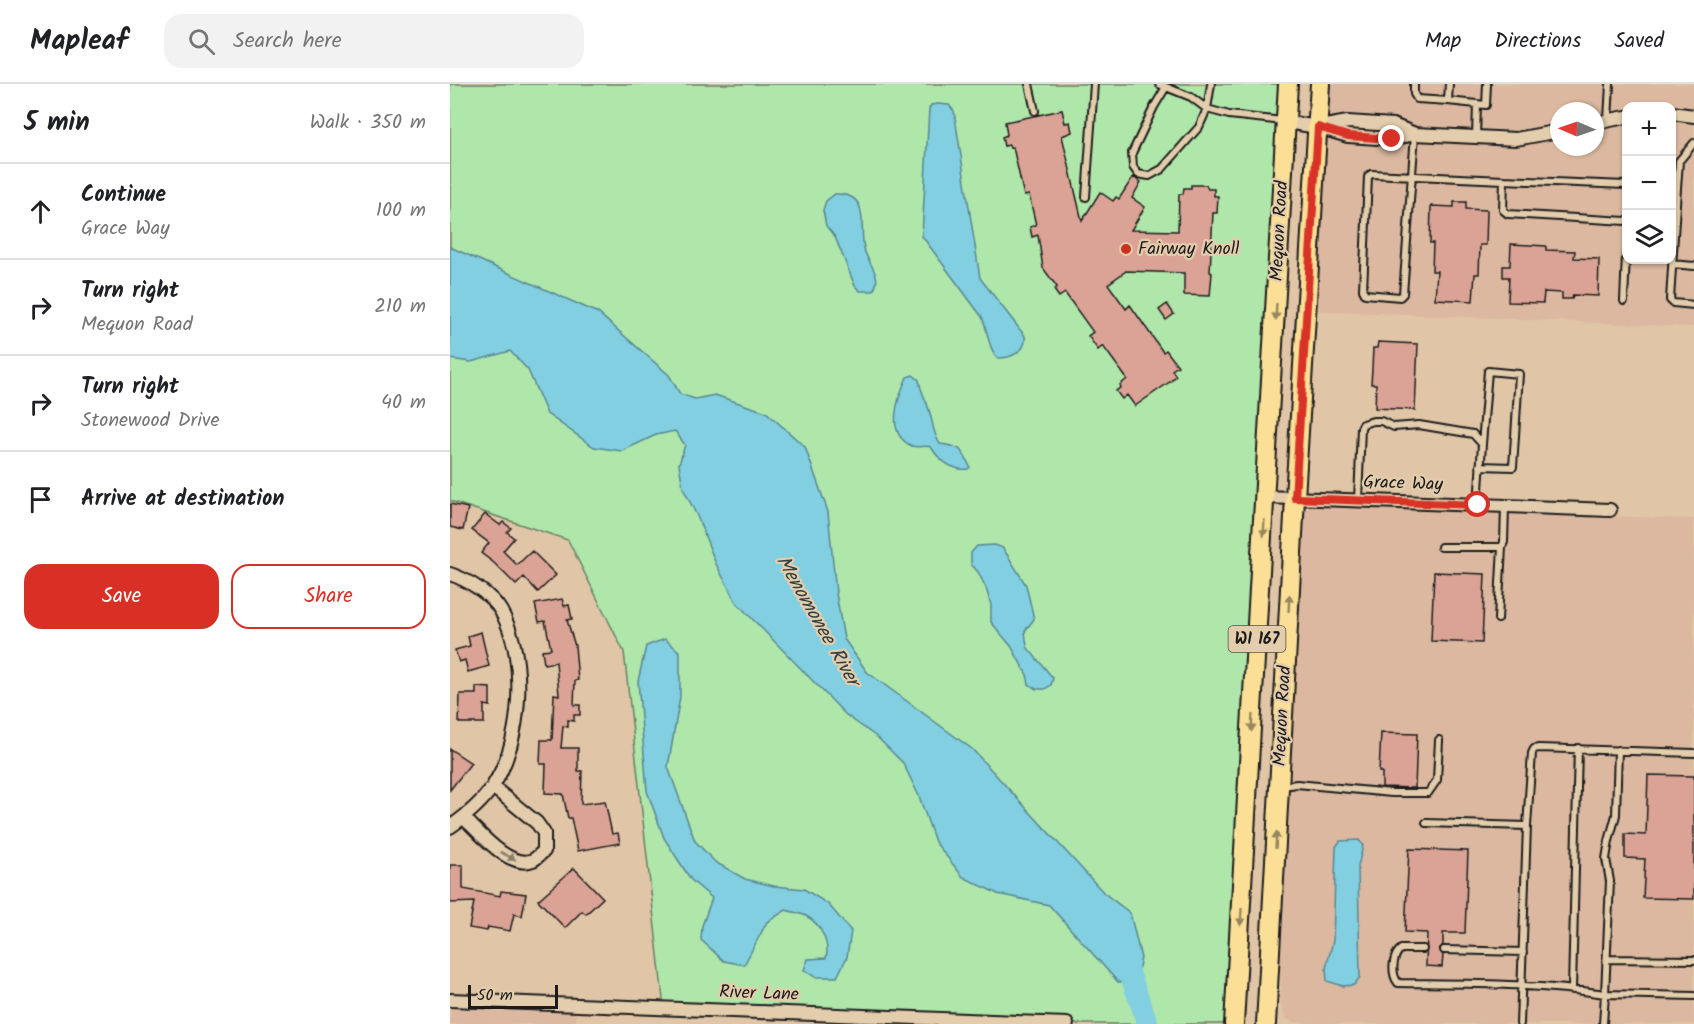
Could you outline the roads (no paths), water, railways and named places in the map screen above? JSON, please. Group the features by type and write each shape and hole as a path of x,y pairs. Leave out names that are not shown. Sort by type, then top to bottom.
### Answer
{"main road":[{"name":"Mequon Road","path":"1234,1024 1288,84"},
{"name":"Mequon Road","path":"1266,1024 1320,84"},
{"path":"1249,786 1279,787"}],"street":[{"path":"1676,114 1694,116"},
{"path":"1604,122 1622,119"},
{"path":"1286,122 1318,127 1348,122 1393,124 1415,134 1516,139 1550,133"},
{"name":"Grace Way","path":"1265,497 1610,510"},
{"path":"450,574 463,578 489,597 500,610 513,645 517,668 515,729 509,754 493,787 464,818 450,827"},
{"path":"464,818 513,860 526,862 535,860 544,851 544,833 537,823 493,787"},
{"name":"River Lane","path":"450,1000 1067,1024"}],"lane":[{"path":"1029,84 1035,111"},
{"path":"1086,197 1094,84"},
{"path":"1159,84 1191,97 1207,109 1230,116 1286,122"},
{"path":"1170,87 1154,107 1132,153 1133,167 1138,174 1149,176 1162,169 1199,127 1207,109 1211,84"},
{"path":"1414,84 1414,94 1417,99 1486,105 1487,84"},
{"path":"1448,101 1449,84"},
{"path":"1604,109 1610,84"},
{"path":"1476,137 1477,104"},
{"path":"1415,134 1412,176 1403,294 1400,297 1365,294 1363,290 1368,177 1371,174 1412,176 1504,180 1622,185"},
{"path":"1676,177 1679,161 1694,142"},
{"path":"1504,180 1503,210 1508,214 1622,221"},
{"path":"1623,301 1625,264"},
{"path":"1694,266 1672,264 1670,300 1673,303 1694,305"},
{"path":"1478,505 1480,466 1488,371 1520,374 1513,467 1480,466"},
{"path":"1358,500 1361,428 1367,422 1381,421 1394,427 1419,425 1473,434 1482,444"},
{"path":"1498,619 1505,506"},
{"path":"1441,547 1502,548"},
{"path":"1279,787 1297,784 1392,793 1428,793 1437,780 1439,740"},
{"path":"1520,1024 1527,826 1534,749 1542,747 1694,753"},
{"path":"1572,989 1578,748"},
{"path":"1604,1024 1610,881 1606,859 1616,815 1618,750"},
{"path":"1426,823 1527,826"},
{"path":"1423,949 1401,949 1395,955 1394,976 1398,983 1522,985 1605,994 1694,996"},
{"path":"1444,950 1523,952"},
{"path":"1606,959 1694,960"}],"water":[{"path":"931,105 949,105 954,111 980,278 1025,336 1021,350 1008,357 998,358 995,354 982,317 922,236 929,109"},
{"path":"835,194 847,195 860,206 865,252 877,281 873,291 860,291 855,286 835,237 826,226 823,210 826,201"},
{"path":"450,247 598,313 669,375 680,394 695,399 715,395 766,412 805,447 828,512 836,593 844,639 867,672 972,749 1104,893 1130,913 1141,958 1135,983 1118,982 1049,905 998,894 963,877 935,842 919,796 903,763 878,738 846,715 736,602 716,564 683,488 679,464 685,445 675,431 656,435 622,451 594,447 547,414 528,370 510,351 471,362 450,359"},
{"path":"913,375 919,380 935,435 940,444 953,446 960,450 970,467 968,469 951,466 942,460 931,447 912,446 898,433 897,404 907,377"},
{"path":"995,545 1003,548 1026,585 1034,619 1025,631 1027,647 1053,678 1051,685 1045,689 1036,689 1029,684 1027,675 1011,646 991,622 991,605 986,588 971,564 971,553 977,546"},
{"path":"665,639 680,652 680,697 668,767 695,841 715,862 745,879 774,886 804,889 828,904 851,931 847,957 837,977 815,977 804,970 808,959 826,958 827,946 816,923 799,913 786,910 767,922 744,965 724,961 701,940 702,926 712,898 691,880 664,838 647,791 638,681 646,646"},
{"path":"1359,840 1363,846 1358,866 1360,977 1354,985 1343,986 1327,981 1326,968 1333,941 1336,847 1340,841"}],"waterway":[{"name":"Menomonee River","path":"1121,959 1128,969 1148,1024"}],"place":[{"name":"Fairway Knoll","path":"1126,249"}]}
